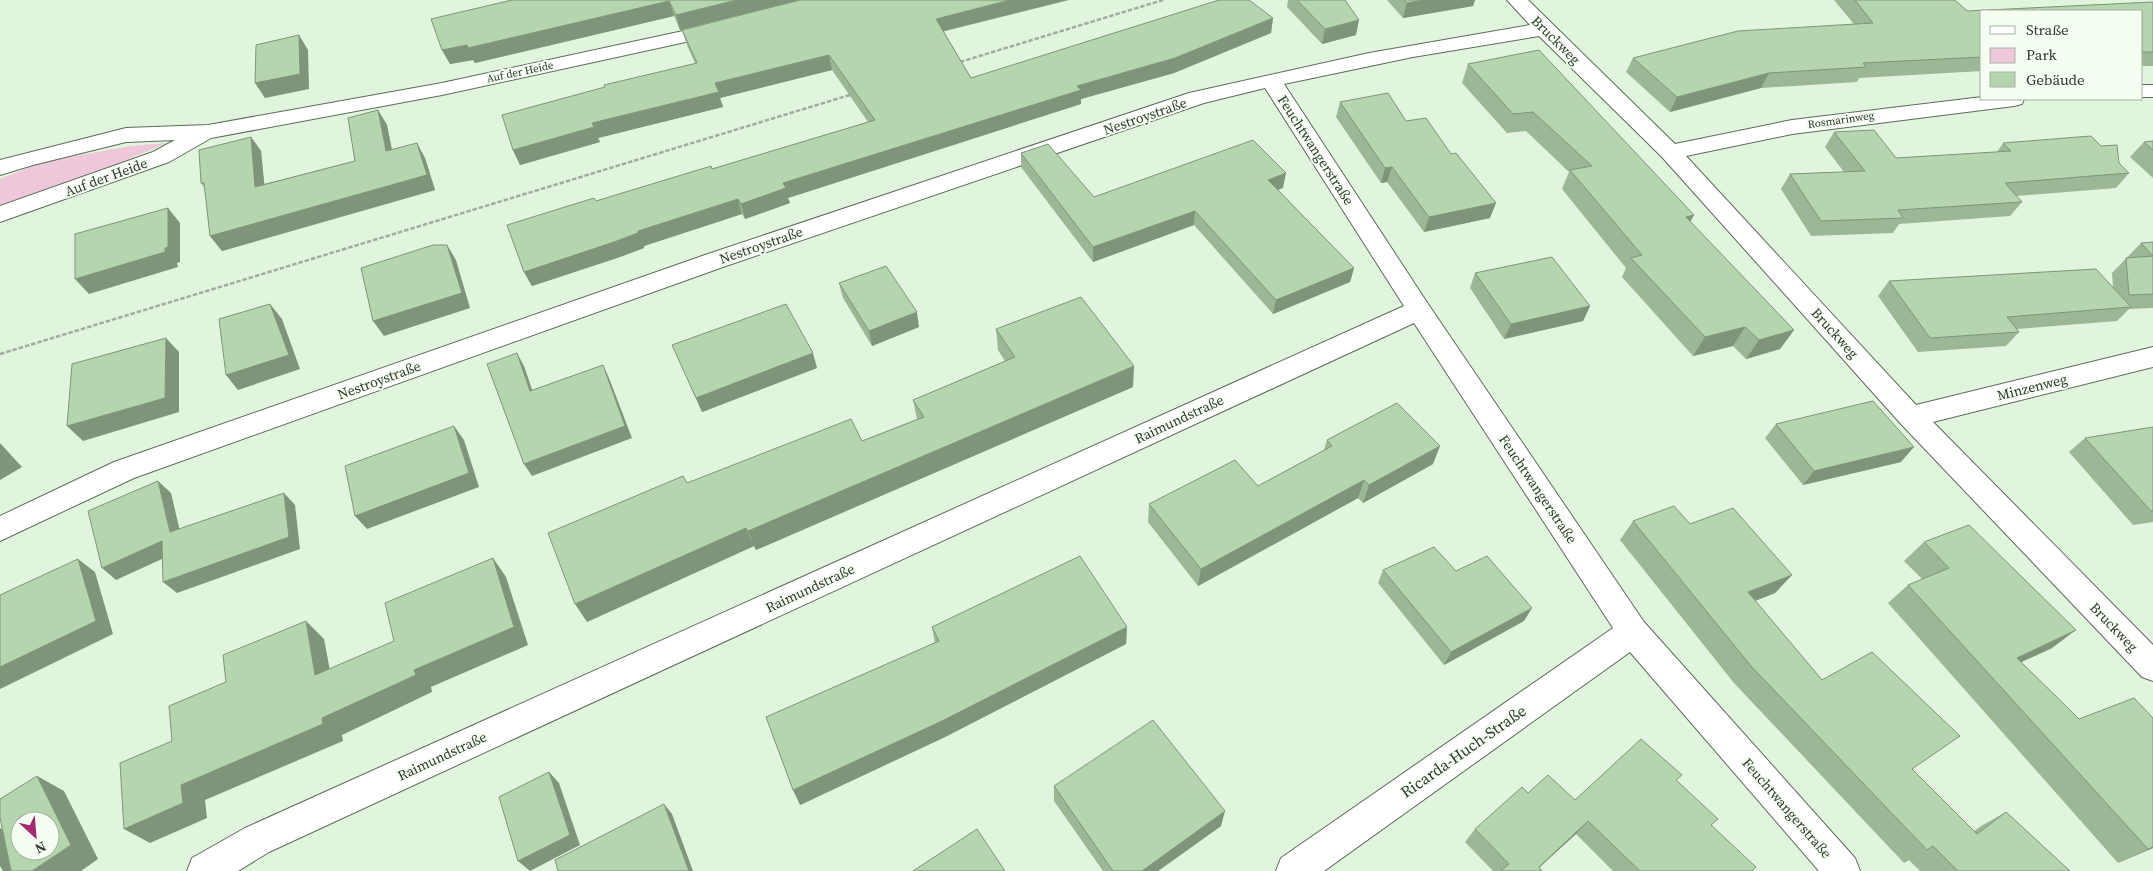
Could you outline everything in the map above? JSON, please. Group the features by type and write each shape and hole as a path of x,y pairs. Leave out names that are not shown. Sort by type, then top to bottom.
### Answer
{"street":[{"name":"Bruckweg","path":"1517,0 1544,29 1670,152 1911,417 2153,667"},
{"name":"Auf der Heide","path":"0,168 27,159 126,135 208,132 442,89 690,36 737,24"},
{"name":"Nestroystraße","path":"0,529 124,470 695,268 1197,98 1271,80 1480,39 1544,29"},
{"name":"Feuchtwangerstraße","path":"1271,80 1419,310 1633,632 1842,871"},
{"name":"Rosmarinweg","path":"1670,152 1792,127 2006,100"},
{"name":"Auf der Heide","path":"0,214 161,157 208,132"},
{"name":"Raimundstraße","path":"205,871 257,840 1419,310"},
{"name":"Minzenweg","path":"1911,417 2153,357"},
{"name":"Ricarda-Huch-Straße","path":"1294,871 1633,632"}],"path":[{"path":"953,64 1163,0"},
{"path":"0,354 858,93"}],"green space":[{"path":"167,143 102,170 0,207 0,179 43,162 130,146"}],"building":[{"path":"512,0 737,0 676,15 669,1 468,48 467,45 442,50 431,19"},
{"path":"800,0 1010,0 936,19 971,78 1219,0 1249,0 1273,18 1175,58 1077,86 1081,90 783,183 786,188 741,204 738,199 638,231 638,233 614,242 524,272 507,225 594,198 596,201 711,166 712,169 875,120 829,55 715,83 719,92 592,123 594,127 513,150 502,115 605,87 604,85 697,63 682,30"},
{"path":"1297,0 1345,0 1359,20 1325,29"},
{"path":"1404,0 1424,0 1407,3"},
{"path":"1855,0 1955,0 1967,11 1980,10 1980,57 1863,63 1866,67 1769,73 1677,97 1633,58 1738,31 1873,23"},
{"path":"2153,2 2153,52 2143,52 2143,10 1988,10"},
{"path":"299,35 300,74 255,83 256,45"},
{"path":"1539,50 1694,215 1686,217 1794,330 1759,340 1745,327 1705,337 1631,258 1642,255 1570,170 1592,166 1533,112 1513,114 1468,64"},
{"path":"1388,93 1406,121 1426,118 1451,154 1456,153 1496,203 1429,217 1392,167 1385,168 1340,102"},
{"path":"378,110 386,151 417,143 427,175 210,236 204,183 201,183 199,150 251,137 255,187 355,161 348,118"},
{"path":"1874,130 1896,158 2011,151 2003,143 2091,136 2101,146 2117,145 2119,163 2129,173 2005,183 2022,202 1898,210 1903,218 1821,221 1790,174 1865,171 1834,132"},
{"path":"1253,140 1286,173 1268,180 1354,268 1276,300 1195,211 1093,247 1021,153 1048,144 1094,197"},
{"path":"2153,141 2153,150 2144,142"},
{"path":"168,208 168,247 165,248 165,252 75,279 75,234"},
{"path":"2153,242 2153,256 2141,243"},
{"path":"433,245 447,245 462,293 373,321 361,268"},
{"path":"2153,256 2153,294 2129,295 2126,258"},
{"path":"1552,257 1590,306 1511,324 1475,273"},
{"path":"886,266 917,312 869,331 839,283"},
{"path":"2096,269 2131,307 2007,317 2019,332 1930,338 1889,281"},
{"path":"1081,297 1134,366 748,531 746,528 575,604 548,533 683,476 687,483 851,419 862,441 924,417 913,400 1015,357 996,329"},
{"path":"270,304 289,355 226,375 219,319"},
{"path":"786,304 813,353 696,398 672,345"},
{"path":"166,338 165,398 67,426 72,364"},
{"path":"517,353 530,391 603,365 625,426 524,464 487,364"},
{"path":"1873,401 1914,447 1814,471 1776,424"},
{"path":"1397,403 1440,446 1369,485 1364,480 1201,569 1149,504 1235,460 1258,486 1332,446 1327,440"},
{"path":"454,426 469,473 355,516 345,466"},
{"path":"2153,427 2153,511 2151,511 2085,438"},
{"path":"158,481 170,532 284,493 289,537 163,582 162,541 102,568 88,511"},
{"path":"1674,506 1690,524 1733,508 1792,575 1748,592 1822,680 1872,652 1960,736 1912,769 1977,834 2006,812 2070,871 1958,871 1933,846 1927,850 1751,666 1633,521"},
{"path":"1969,525 2076,630 2017,658 2079,719 2134,698 2153,718 2153,847 2148,849 1908,585 1949,568 1924,542"},
{"path":"1434,547 1456,571 1487,556 1532,608 1451,652 1383,570"},
{"path":"1080,556 1127,627 942,721 793,790 766,717 939,641 932,627"},
{"path":"493,558 514,627 414,670 416,675 322,718 323,724 181,785 183,803 124,829 120,763 172,741 169,706 226,682 223,655 306,621 315,675 394,641 385,603"},
{"path":"78,559 96,621 0,667 0,595"},
{"path":"1153,720 1225,811 1142,871 1113,871 1054,786"},
{"path":"1641,739 1682,775 1676,780 1718,819 1711,825 1756,867 1752,871 1640,871 1588,821 1539,867 1542,871 1501,871 1509,864 1475,829 1522,787 1528,793 1548,775 1575,800"},
{"path":"549,772 570,835 518,861 499,797"},
{"path":"37,776 54,811 10,811 10,861 47,861 32,871 11,871 0,818 0,799"},
{"path":"664,804 689,871 558,871 555,860"},
{"path":"60,823 71,845 60,852"},
{"path":"977,829 1005,871 913,871"}]}
